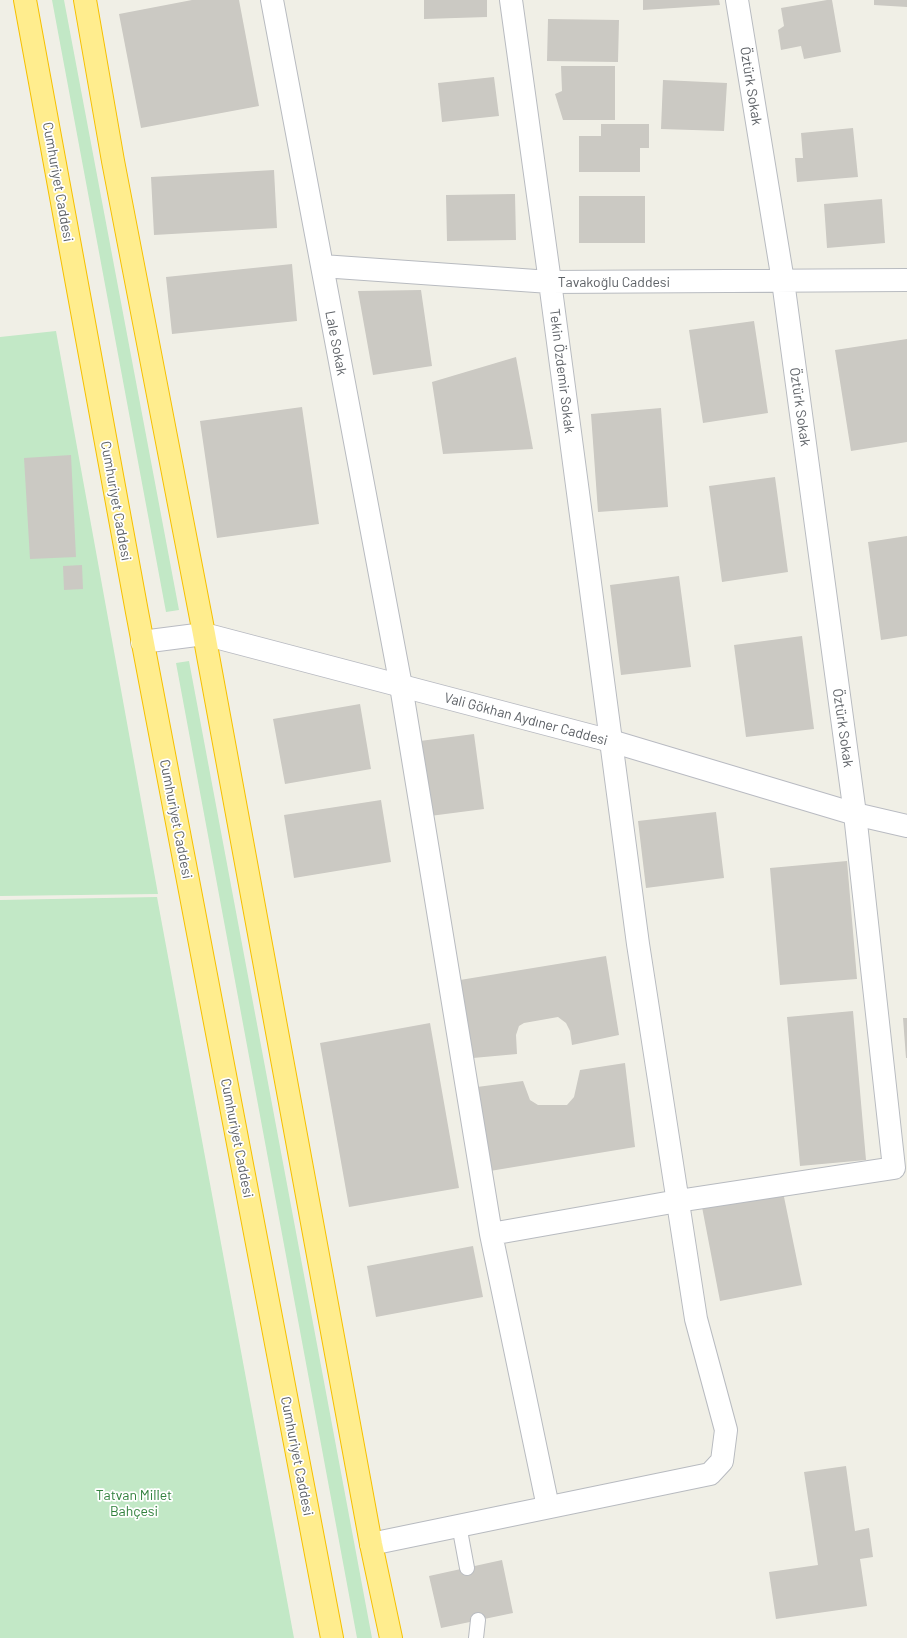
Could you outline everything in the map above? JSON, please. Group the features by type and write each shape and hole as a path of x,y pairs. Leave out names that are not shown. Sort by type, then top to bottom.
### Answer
{"highway":[{"name":"Cumhuriyet Caddesi","path":"24,0 142,642 332,1638"},
{"path":"85,0 113,161 204,634 371,1544 391,1638"}],"street":[{"name":"Lale Sokak","path":"272,0 401,686 491,1234 548,1507"},
{"name":"Tekin Özdemir Sokak","path":"371,1544 710,1474 722,1461 726,1430 696,1319 638,944 511,0"},
{"name":"Öztürk Sokak","path":"678,1201 894,1168 855,814 783,281 738,0"},
{"name":"Tavakoğlu Caddesi","path":"322,266 550,282 907,280"},
{"name":"Vali Gökhan Aydıner Caddesi","path":"142,642 204,634 611,742 855,814 907,826"},
{"path":"491,1234 678,1201"}],"lane":[{"path":"459,1525 467,1568"},
{"path":"476,1638 478,1620"}],"green space":[{"path":"52,0 64,0 179,610 166,612"},
{"path":"56,331 158,894 0,896 0,337"},
{"path":"189,661 372,1638 357,1638 176,663"},
{"name":"Tatvan Millet Bahçesi","path":"157,897 294,1638 0,1638 0,900"}],"building":[{"path":"192,0 239,0 259,106 141,128 119,14"},
{"path":"424,0 487,0 487,17 424,19"},
{"path":"643,0 719,0 720,5 643,10"},
{"path":"832,0 841,52 804,59 801,46 781,50 778,30 784,26 781,8"},
{"path":"874,0 907,0 907,7 874,5"},
{"path":"548,19 619,20 618,62 547,61"},
{"path":"561,66 615,66 615,120 563,120 555,94 562,91"},
{"path":"494,77 499,116 442,122 438,83"},
{"path":"663,80 727,83 724,131 661,129"},
{"path":"601,124 649,124 649,148 640,148 640,172 579,172 579,136 601,136"},
{"path":"853,128 858,177 797,182 795,158 803,158 801,133"},
{"path":"274,170 277,228 154,235 151,177"},
{"path":"515,194 516,240 447,241 446,195"},
{"path":"579,196 645,196 645,243 579,243"},
{"path":"882,199 885,243 827,248 824,204"},
{"path":"292,264 297,321 172,334 166,277"},
{"path":"421,290 432,366 373,375 358,291"},
{"path":"754,321 768,413 703,423 689,330"},
{"path":"907,339 907,442 851,451 835,350"},
{"path":"516,357 533,449 443,454 432,382"},
{"path":"302,407 319,524 217,538 200,421"},
{"path":"661,408 668,507 598,512 591,414"},
{"path":"71,455 76,557 30,559 24,458"},
{"path":"775,477 788,572 722,582 709,486"},
{"path":"907,536 907,636 881,640 868,542"},
{"path":"82,565 83,589 64,590 63,566"},
{"path":"679,576 691,667 621,675 610,585"},
{"path":"802,636 814,729 746,737 734,645"},
{"path":"360,704 371,769 285,784 273,719"},
{"path":"474,734 484,809 430,816 420,741"},
{"path":"381,800 391,862 294,878 284,815"},
{"path":"716,812 724,878 646,888 638,821"},
{"path":"847,861 857,979 780,985 770,868"},
{"path":"606,956 619,1035 572,1045 570,1031 566,1023 558,1017 524,1023 519,1026 516,1035 517,1054 473,1058 460,980"},
{"path":"853,1011 866,1160 800,1166 787,1017"},
{"path":"903,1018 907,1018 907,1058 906,1058"},
{"path":"430,1023 459,1188 349,1207 320,1043"},
{"path":"625,1063 635,1147 490,1171 477,1087 523,1081 530,1100 538,1105 567,1105 574,1097 580,1070"},
{"path":"783,1192 802,1285 720,1301 702,1207"},
{"path":"473,1246 483,1297 376,1317 367,1266"},
{"path":"846,1466 855,1531 869,1528 873,1557 860,1559 867,1606 776,1619 769,1572 818,1565 804,1472"},
{"path":"502,1560 513,1613 441,1628 429,1576"}]}
